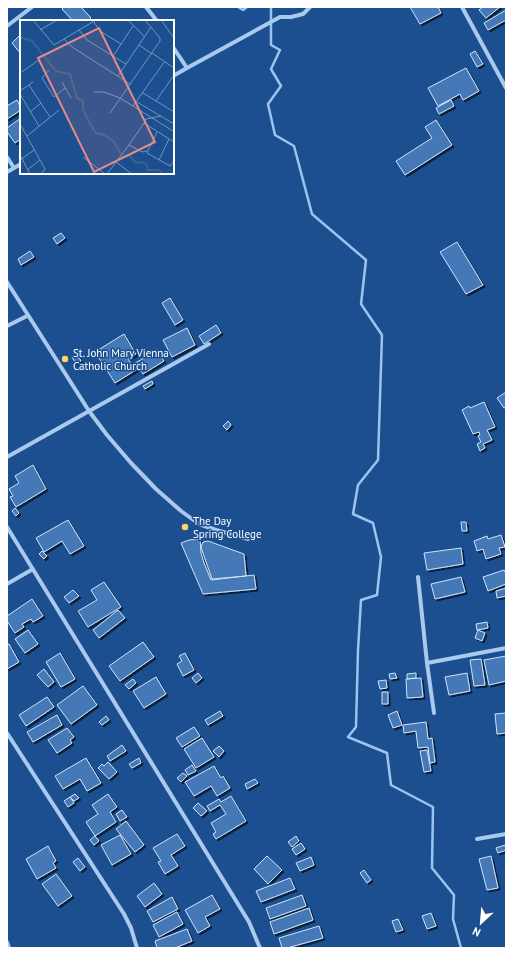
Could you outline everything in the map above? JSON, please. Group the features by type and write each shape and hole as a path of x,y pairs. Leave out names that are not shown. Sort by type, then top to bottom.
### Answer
{"street":[{"path":"7,26 32,7"},
{"path":"146,7 155,20"},
{"path":"174,75 280,18 303,14 310,7"},
{"path":"462,7 506,88"},
{"path":"174,48 187,68"},
{"path":"7,157 14,168"},
{"path":"7,172 20,165"},
{"path":"7,282 89,411 131,463 156,489 181,511 199,524 248,539"},
{"path":"7,326 28,316"},
{"path":"7,457 209,344"},
{"path":"7,527 249,922 260,948"},
{"path":"7,584 33,569"},
{"path":"418,577 434,713"},
{"path":"427,663 506,648"},
{"path":"7,733 124,914 131,928 137,948"},
{"path":"478,839 506,834"},
{"path":"7,942 9,948"}],"building":[{"path":"64,7 81,7 91,18 89,20 72,20 62,9"},
{"path":"410,7 438,7 441,13 420,24"},
{"path":"483,7 500,7 486,18 479,10"},
{"path":"506,10 506,20 488,30 484,23"},
{"path":"19,36 20,53 12,43"},
{"path":"475,51 483,64 477,67 470,54"},
{"path":"466,68 479,91 463,100 460,94 438,106 428,88"},
{"path":"17,100 20,106 20,111 7,119 7,106"},
{"path":"451,100 454,106 439,114 436,108"},
{"path":"20,119 20,140 15,143 7,132 7,128"},
{"path":"436,120 452,145 405,175 396,161 432,138 425,127"},
{"path":"61,233 65,238 57,244 53,238"},
{"path":"457,242 483,285 466,294 440,252"},
{"path":"30,251 34,257 21,265 18,259"},
{"path":"170,298 183,320 175,325 162,303"},
{"path":"216,325 221,333 204,344 199,336"},
{"path":"187,328 195,345 172,357 163,340"},
{"path":"124,334 136,354 128,359 132,365 157,350 164,361 143,374 139,368 115,383 95,352"},
{"path":"77,354 81,361 76,364 72,357"},
{"path":"152,381 153,384 145,389 143,386"},
{"path":"506,392 506,407 504,408 497,398"},
{"path":"484,402 495,427 487,430 492,440 483,444 485,448 480,451 477,444 481,442 478,436 480,435 479,432 473,434 462,410 469,406 470,408"},
{"path":"228,421 231,425 227,430 223,426"},
{"path":"33,465 46,489 16,507 10,497 13,496 9,489 19,483 15,476"},
{"path":"15,508 19,513 16,516 12,511"},
{"path":"68,520 84,546 70,554 62,541 44,552 36,538"},
{"path":"461,522 466,522 467,531 462,531"},
{"path":"501,535 505,547 499,548 501,554 486,559 483,549 477,551 474,541 487,536 488,539"},
{"path":"200,539 201,553 211,580 254,575 256,589 203,594 181,543 189,540"},
{"path":"208,541 244,554 246,576 212,579 201,547 203,542"},
{"path":"461,548 463,564 427,570 424,553"},
{"path":"42,551 47,556 44,559 39,554"},
{"path":"504,570 506,574 506,584 488,591 483,577"},
{"path":"461,577 465,592 435,599 431,584"},
{"path":"104,582 121,607 88,627 78,611 97,600 91,590"},
{"path":"506,588 506,596 497,598 496,591"},
{"path":"73,590 79,596 69,603 64,597"},
{"path":"32,599 43,616 33,622 31,619 22,624 24,627 15,633 7,621 7,616"},
{"path":"118,610 125,618 99,638 93,630"},
{"path":"487,622 488,628 477,630 476,624"},
{"path":"28,630 38,644 25,653 15,639"},
{"path":"478,630 485,633 482,641 475,638"},
{"path":"143,642 154,657 120,681 109,666"},
{"path":"9,644 19,662 7,669 7,645"},
{"path":"60,653 75,679 61,687 46,662"},
{"path":"185,653 194,670 183,676 177,664 182,661 179,656"},
{"path":"506,656 506,681 489,685 484,660"},
{"path":"481,659 485,685 474,686 470,660"},
{"path":"44,669 54,682 48,687 37,675"},
{"path":"198,673 202,678 196,683 192,678"},
{"path":"395,673 397,678 390,679 389,674"},
{"path":"416,673 416,678 407,679 407,674"},
{"path":"467,673 470,691 449,695 445,677"},
{"path":"156,677 166,694 144,708 133,691"},
{"path":"421,678 423,697 407,698 406,679"},
{"path":"133,679 136,683 129,689 125,685"},
{"path":"386,680 387,688 380,689 378,681"},
{"path":"83,686 97,705 71,724 57,705"},
{"path":"382,692 388,692 388,704 382,704"},
{"path":"47,697 54,707 26,726 19,715"},
{"path":"220,711 223,716 208,725 205,720"},
{"path":"397,711 402,725 393,728 388,715"},
{"path":"506,713 506,733 497,734 495,714"},
{"path":"57,715 62,725 33,742 27,732"},
{"path":"106,716 109,720 102,725 99,722"},
{"path":"426,722 428,739 432,738 435,762 430,763 428,747 418,748 416,731 404,733 403,725"},
{"path":"194,727 200,736 182,747 176,738"},
{"path":"67,728 74,737 70,740 72,743 57,753 48,740"},
{"path":"202,738 214,757 196,768 184,749"},
{"path":"122,745 126,751 110,761 107,756"},
{"path":"219,746 224,751 219,757 213,751"},
{"path":"427,750 431,771 424,772 420,751"},
{"path":"86,758 101,783 87,791 80,779 63,789 55,776"},
{"path":"139,758 141,763 132,768 129,764"},
{"path":"108,762 117,772 109,779 98,768 102,764 104,766"},
{"path":"192,765 196,771 188,775 185,770"},
{"path":"214,766 221,778 223,776 230,788 217,796 211,786 194,796 185,782"},
{"path":"183,773 187,776 181,782 177,778"},
{"path":"255,779 258,783 247,789 245,784"},
{"path":"75,794 79,798 74,801 70,797"},
{"path":"108,794 117,807 110,812 116,822 95,836 86,822 98,814 92,805"},
{"path":"231,796 246,821 216,839 213,834 216,832 211,823 226,814 220,805 210,811 207,806 219,799 221,802"},
{"path":"70,797 74,803 68,807 64,801"},
{"path":"198,803 207,811 201,816 193,808"},
{"path":"122,810 127,817 120,821 116,814"},
{"path":"126,821 144,845 135,852 116,829"},
{"path":"177,834 185,846 171,855 178,866 165,874 158,862 161,861 153,848"},
{"path":"120,835 131,854 112,865 101,845"},
{"path":"95,836 99,841 94,845 90,840"},
{"path":"296,836 299,841 292,847 288,842"},
{"path":"301,843 305,849 296,855 292,849"},
{"path":"505,845 506,850 498,853 496,848"},
{"path":"48,846 56,861 53,863 56,868 37,879 26,859"},
{"path":"267,856 282,870 268,884 254,869"},
{"path":"491,856 498,888 487,890 479,859"},
{"path":"311,857 314,865 300,871 296,863"},
{"path":"78,858 85,867 80,871 73,862"},
{"path":"364,870 371,880 367,883 360,873"},
{"path":"56,874 72,896 58,906 42,884"},
{"path":"290,878 295,889 261,902 256,891"},
{"path":"154,883 162,894 145,907 137,896"},
{"path":"212,895 220,909 205,917 210,926 198,933 185,910"},
{"path":"302,895 306,906 270,919 266,908"},
{"path":"172,897 178,909 153,922 147,911"},
{"path":"309,908 313,920 274,934 270,922"},
{"path":"177,912 183,924 159,937 153,925"},
{"path":"431,913 436,926 427,929 422,916"},
{"path":"398,919 403,930 396,932 392,921"},
{"path":"319,926 323,938 282,948 279,938"},
{"path":"187,929 192,941 175,948 157,948 155,941"}],"waterway":[{"path":"238,7 243,10 247,7"},
{"path":"271,7 271,45 280,50 271,69 281,86 268,104 275,135 294,146 312,214 366,260 361,304 382,335 378,460 358,485 353,514 373,523 381,557 377,595 361,600 356,727 348,737 387,753 391,785 433,807 432,868 454,895 453,919 461,948"}],"place":[{"name":"St. John Mary Vienna Catholic Church","path":"65,359"},
{"name":"The Day Spring College","path":"185,527"}]}
